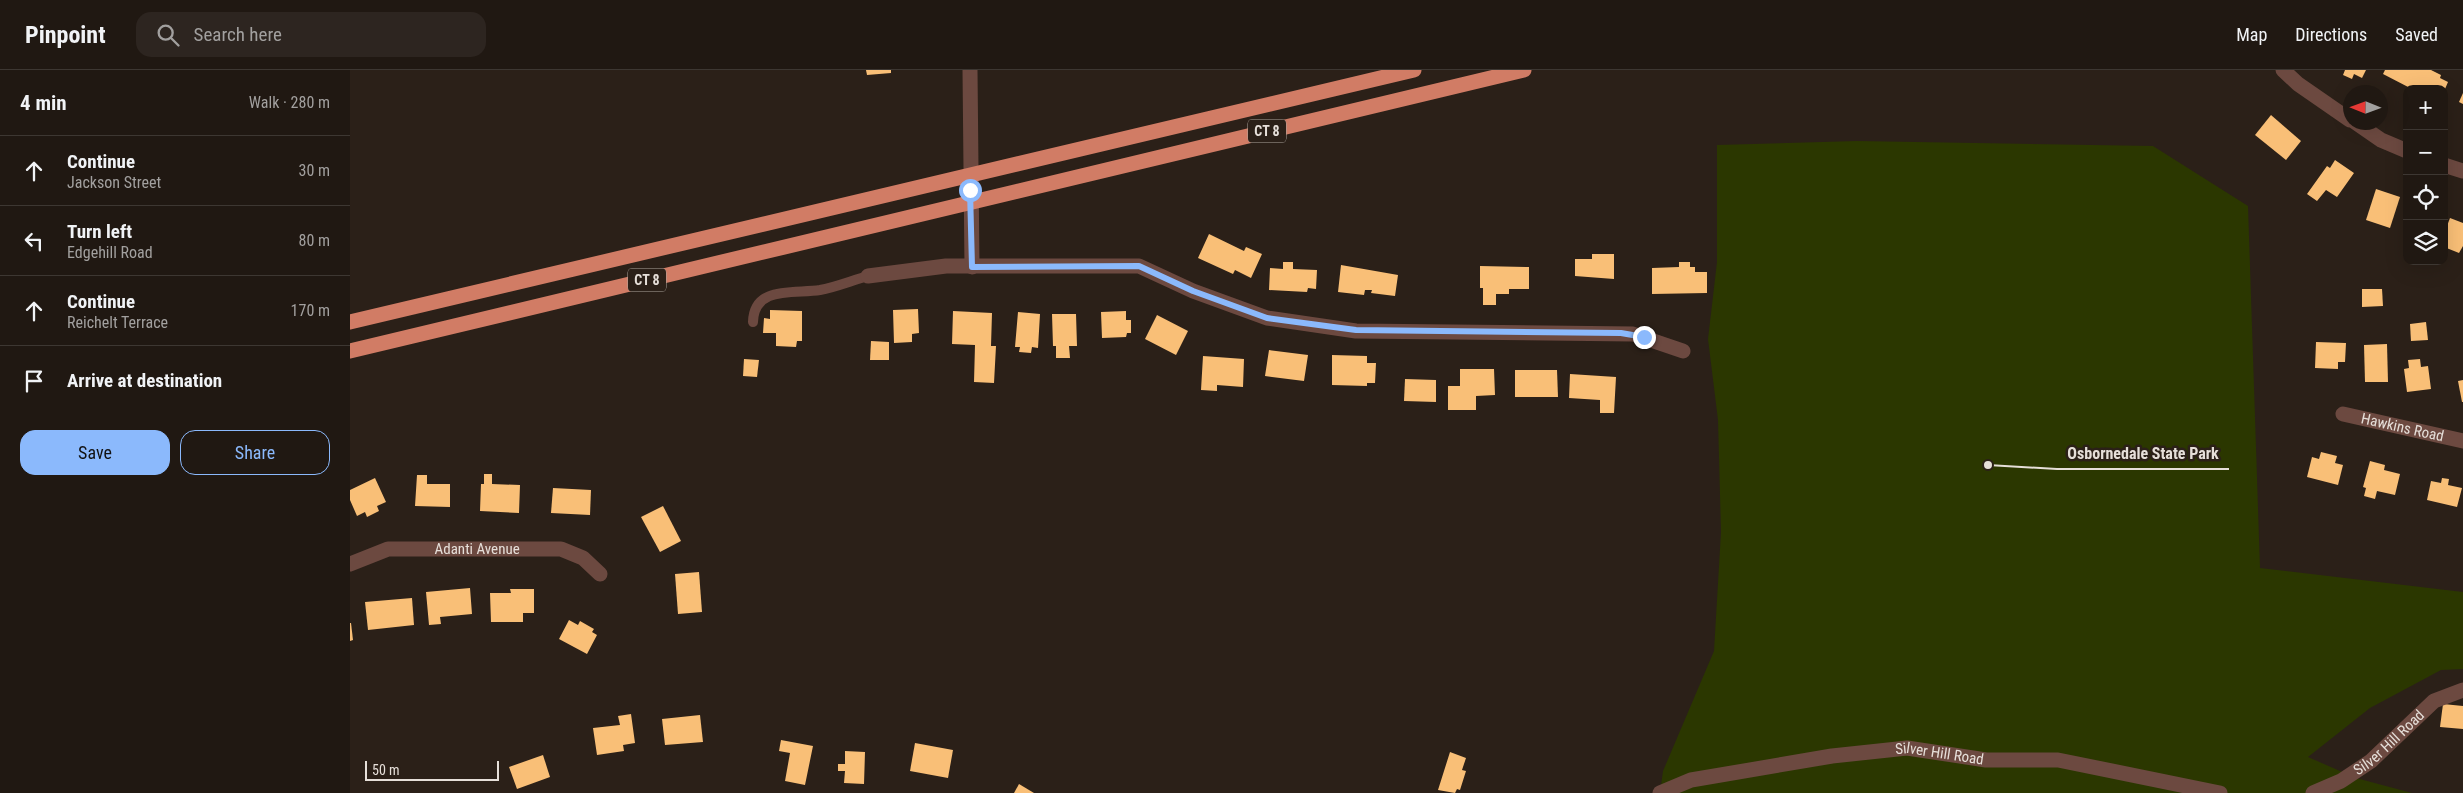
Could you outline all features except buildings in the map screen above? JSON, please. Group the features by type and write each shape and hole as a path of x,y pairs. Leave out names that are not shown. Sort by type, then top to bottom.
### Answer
{"highway":[{"name":"CT 8","path":"350,322 1414,70"},
{"name":"CT 8","path":"350,351 1524,70"}],"street":[{"path":"970,70 972,267"},
{"path":"2283,70 2298,84 2343,115"},
{"path":"2367,130 2381,140 2403,149"},
{"path":"2448,166 2463,171"},
{"path":"868,276 946,266 1139,266 1193,291 1267,318 1356,330 1633,334 1683,351"},
{"name":"Hawkins Road","path":"2343,414 2463,442"},
{"name":"Adanti Avenue","path":"350,564 388,549 561,549 584,558 600,574"},
{"name":"Silver Hill Road","path":"2313,793 2340,781 2370,761 2434,701 2463,690"},
{"name":"Silver Hill Road","path":"1660,793 1690,780 1832,756 1908,748 1986,760 2058,760 2220,793"}],"lane":[{"path":"753,322 753,311 758,303 785,291 820,290 868,276"}],"green space":[{"path":"1857,141 2153,146 2248,206 2260,568 2463,592 2463,669 2441,670 2370,708 2308,757 2356,778 2412,793 1660,793 1663,771 1714,651 1721,532 1718,420 1708,339 1717,262 1717,145"}],"place":[{"name":"Osbornedale State Park","path":"1988,465"}],"route":[{"path":"970,190 972,267 1139,266 1193,291 1267,318 1356,330 1621,333 1644,337"}]}
